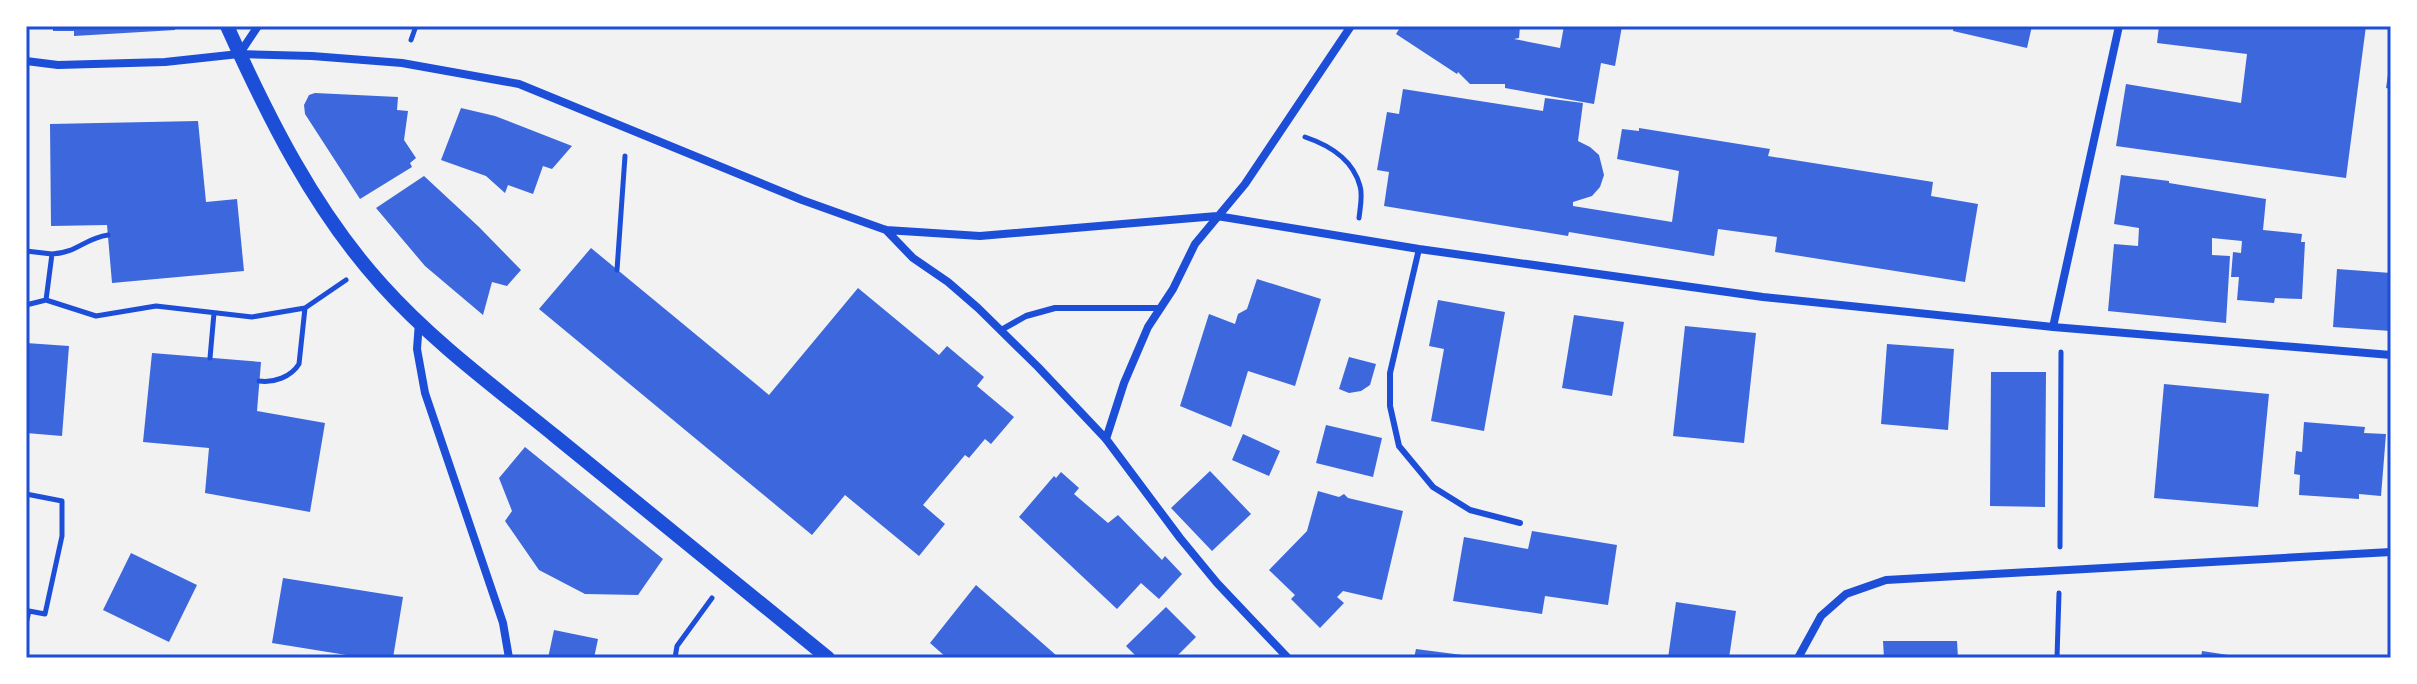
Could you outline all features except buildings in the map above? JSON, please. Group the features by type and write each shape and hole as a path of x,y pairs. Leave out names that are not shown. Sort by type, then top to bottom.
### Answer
{"street":[{"path":"227,26 279,134 312,192 374,276 464,362 828,658"},
{"path":"239,54 258,26"},
{"path":"1106,439 1124,383 1148,327 1173,289 1195,244 1245,184 1351,26"},
{"path":"2053,327 2119,26"},
{"path":"26,61 58,65 165,62 239,54 312,56 402,63 519,84 802,200 886,230 980,236 1217,216 1419,249 1763,297 2053,327 2391,355"},
{"path":"886,230 913,258 948,282 1001,330 1106,439 1217,583 1288,658"},
{"path":"419,322 417,349 425,393 503,623 509,658"},
{"path":"1798,658 1821,616 1846,594 1886,580 2391,552"}],"lane":[{"path":"1419,249 1390,373 1390,406 1399,446 1433,487 1470,510 1520,523"},
{"path":"1001,330 1026,316 1055,308 1161,308"}],"path":[{"path":"1300,135 1333,150 1354,169 1361,189 1359,219"},
{"path":"617,270 625,156"},
{"path":"26,251 66,253 91,239 108,235"},
{"path":"46,300 52,254"},
{"path":"26,305 46,300 96,316 156,306 252,317 305,308 347,279"},
{"path":"259,381 272,382 295,371 299,364 305,308"},
{"path":"210,358 214,313"},
{"path":"2060,552 2061,352"},
{"path":"26,494 62,501 62,536 45,614 29,611 26,624"},
{"path":"2057,655 2059,593"},
{"path":"675,658 677,646 713,597"}]}
